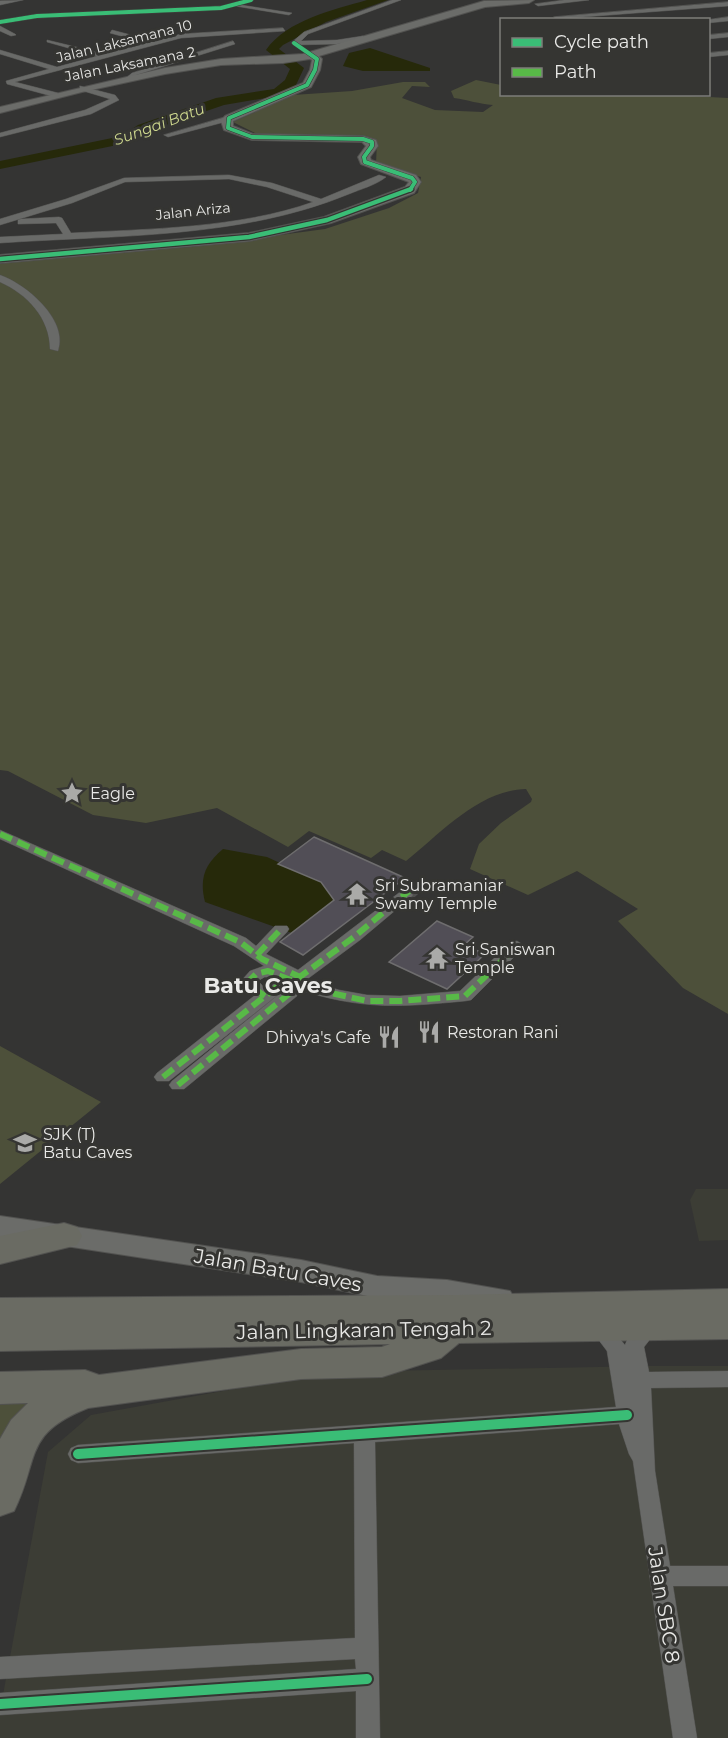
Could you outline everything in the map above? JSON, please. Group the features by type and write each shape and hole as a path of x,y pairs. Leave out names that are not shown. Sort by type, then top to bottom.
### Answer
{"highway":[{"path":"0,1250 64,1236"},
{"name":"Jalan Lingkaran Tengah 2","path":"0,1336 556,1307 728,1303"},
{"name":"Jalan Lingkaran Tengah 2","path":"0,1312 330,1320 450,1329 728,1323"},
{"path":"0,1499 11,1457 27,1425 40,1413 57,1403 85,1393 301,1364 382,1362 428,1347 450,1329"},
{"path":"0,1388 147,1384"}],"street":[{"path":"0,3 20,0"},
{"path":"0,22 77,17 87,14 140,15 207,12 236,6 251,0"},
{"path":"294,43 306,33 398,0"},
{"path":"533,1 586,0"},
{"path":"700,0 728,18"},
{"path":"533,1 559,18 728,4"},
{"name":"Jalan Laksamana 2","path":"0,110 82,88 222,62 305,57 484,3 533,1"},
{"path":"87,4 87,14"},
{"path":"236,6 289,12"},
{"path":"264,16 280,12"},
{"path":"710,21 728,18"},
{"path":"0,28 13,35"},
{"name":"Jalan Laksamana 10","path":"4,81 199,34 283,30"},
{"path":"112,32 154,43"},
{"path":"710,37 728,35"},
{"path":"294,43 337,42 363,38"},
{"path":"49,41 104,56"},
{"path":"130,78 134,74 233,43"},
{"path":"168,135 229,118 307,85 315,70 317,59 305,57 294,43"},
{"path":"0,52 57,69"},
{"path":"710,55 728,53"},
{"path":"4,81 55,95"},
{"path":"0,135 88,112 115,100 82,88"},
{"path":"0,259 249,237 327,220 410,190 415,182 412,178 365,162 364,157 372,146 372,142 363,139 252,137 228,128 229,118"},
{"path":"0,223 69,201 124,180 229,177 268,185 319,201"},
{"name":"Jalan Ariza","path":"0,240 200,226 289,212 382,177"},
{"path":"0,223 59,220 68,235"},
{"path":"200,226 211,241"},
{"path":"187,227 195,242"},
{"path":"0,278 19,288 48,319 56,336 55,349"},
{"path":"0,834 240,942 257,956 296,980"},
{"path":"296,980 265,996 170,1081 405,895"},
{"path":"257,956 281,929"},
{"path":"265,996 250,986 252,976 268,970 351,999 405,1001 465,996 517,946"},
{"name":"Jalan Batu Caves","path":"0,1226 300,1271 377,1287 447,1292 556,1307"},
{"name":"Jalan SBC 8","path":"652,1325 637,1339 634,1347 640,1380 644,1471 685,1738"},
{"name":"Jalan SBC 8","path":"598,1326 617,1349 627,1415 644,1471"},
{"path":"640,1380 728,1379"},
{"path":"78,1454 627,1415"},
{"path":"364,1432 368,1738"},
{"path":"660,1576 728,1576"},
{"path":"0,1668 367,1648"},
{"path":"0,1704 367,1679"}],"shaded area":[{"path":"370,48 430,68 430,71 363,71 343,66 349,53"},
{"path":"476,80 500,85 500,96 728,98 728,1014 683,988 618,921 638,909 577,871 528,895 470,869 479,844 501,823 531,802 532,799 526,789 509,791 477,805 447,826 406,861 382,850 371,858 309,831 288,847 217,808 146,823 93,815 8,771 0,770 0,264 190,247 325,229 389,208 418,193 421,177 376,164 377,140 257,134 233,122 293,95 352,91 403,82 425,82 430,87 412,86 402,98 435,110 483,112 493,105 454,98 451,91"},
{"path":"223,849 267,857 321,882 334,900 292,933 205,902 203,879 205,872 212,860"},
{"name":"SJK (T) Batu Caves","path":"0,1046 101,1102 0,1184"},
{"path":"696,1189 728,1189 728,1240 699,1241 690,1200"},
{"path":"728,1366 728,1738 0,1738 0,1711 48,1452 91,1415 328,1372"},
{"path":"29,1396 29,1406 0,1461 0,1398"}],"building":[{"name":"Sri Subramaniar Swamy Temple","path":"314,837 405,878 303,955 280,942 334,900 321,882 278,864"},
{"name":"Sri Saniswan Temple","path":"437,921 473,937 464,945 485,954 447,989 389,962"}],"waterway":[{"name":"Sungai Batu","path":"0,165 127,139 143,128 221,101 278,92 291,82 297,68 272,50 278,42 289,34 322,19 382,0"}],"tunnel":[{"path":"405,895 415,886"}],"marked path":[{"path":"0,834 240,942 262,959 300,977"},
{"path":"297,979 354,937 415,886"},
{"path":"257,955 281,929"},
{"path":"265,996 250,986 250,980 256,974 268,971 313,989 351,999 400,1001 465,996 517,946"},
{"path":"163,1077 288,978"},
{"path":"178,1085 301,984"}],"cycle path":[{"path":"0,22 37,16 221,8 251,0"},
{"path":"0,259 249,237 327,220 410,190 415,182 412,178 365,162 364,157 372,146 372,142 363,139 252,137 228,128 229,118 307,85 315,70 317,59 294,43"},
{"path":"78,1454 627,1415"},
{"path":"0,1704 367,1679"}],"place":[{"name":"Eagle","path":"72,793"},
{"name":"Sri Subramaniar Swamy Temple","path":"357,894"},
{"name":"Sri Saniswan Temple","path":"437,958"},
{"name":"Restoran Rani","path":"429,1032"},
{"name":"Dhivya's Cafe","path":"389,1037"},
{"name":"SJK (T) Batu Caves","path":"25,1143"}],"district":[{"name":"Batu Caves","path":"268,985"}]}
